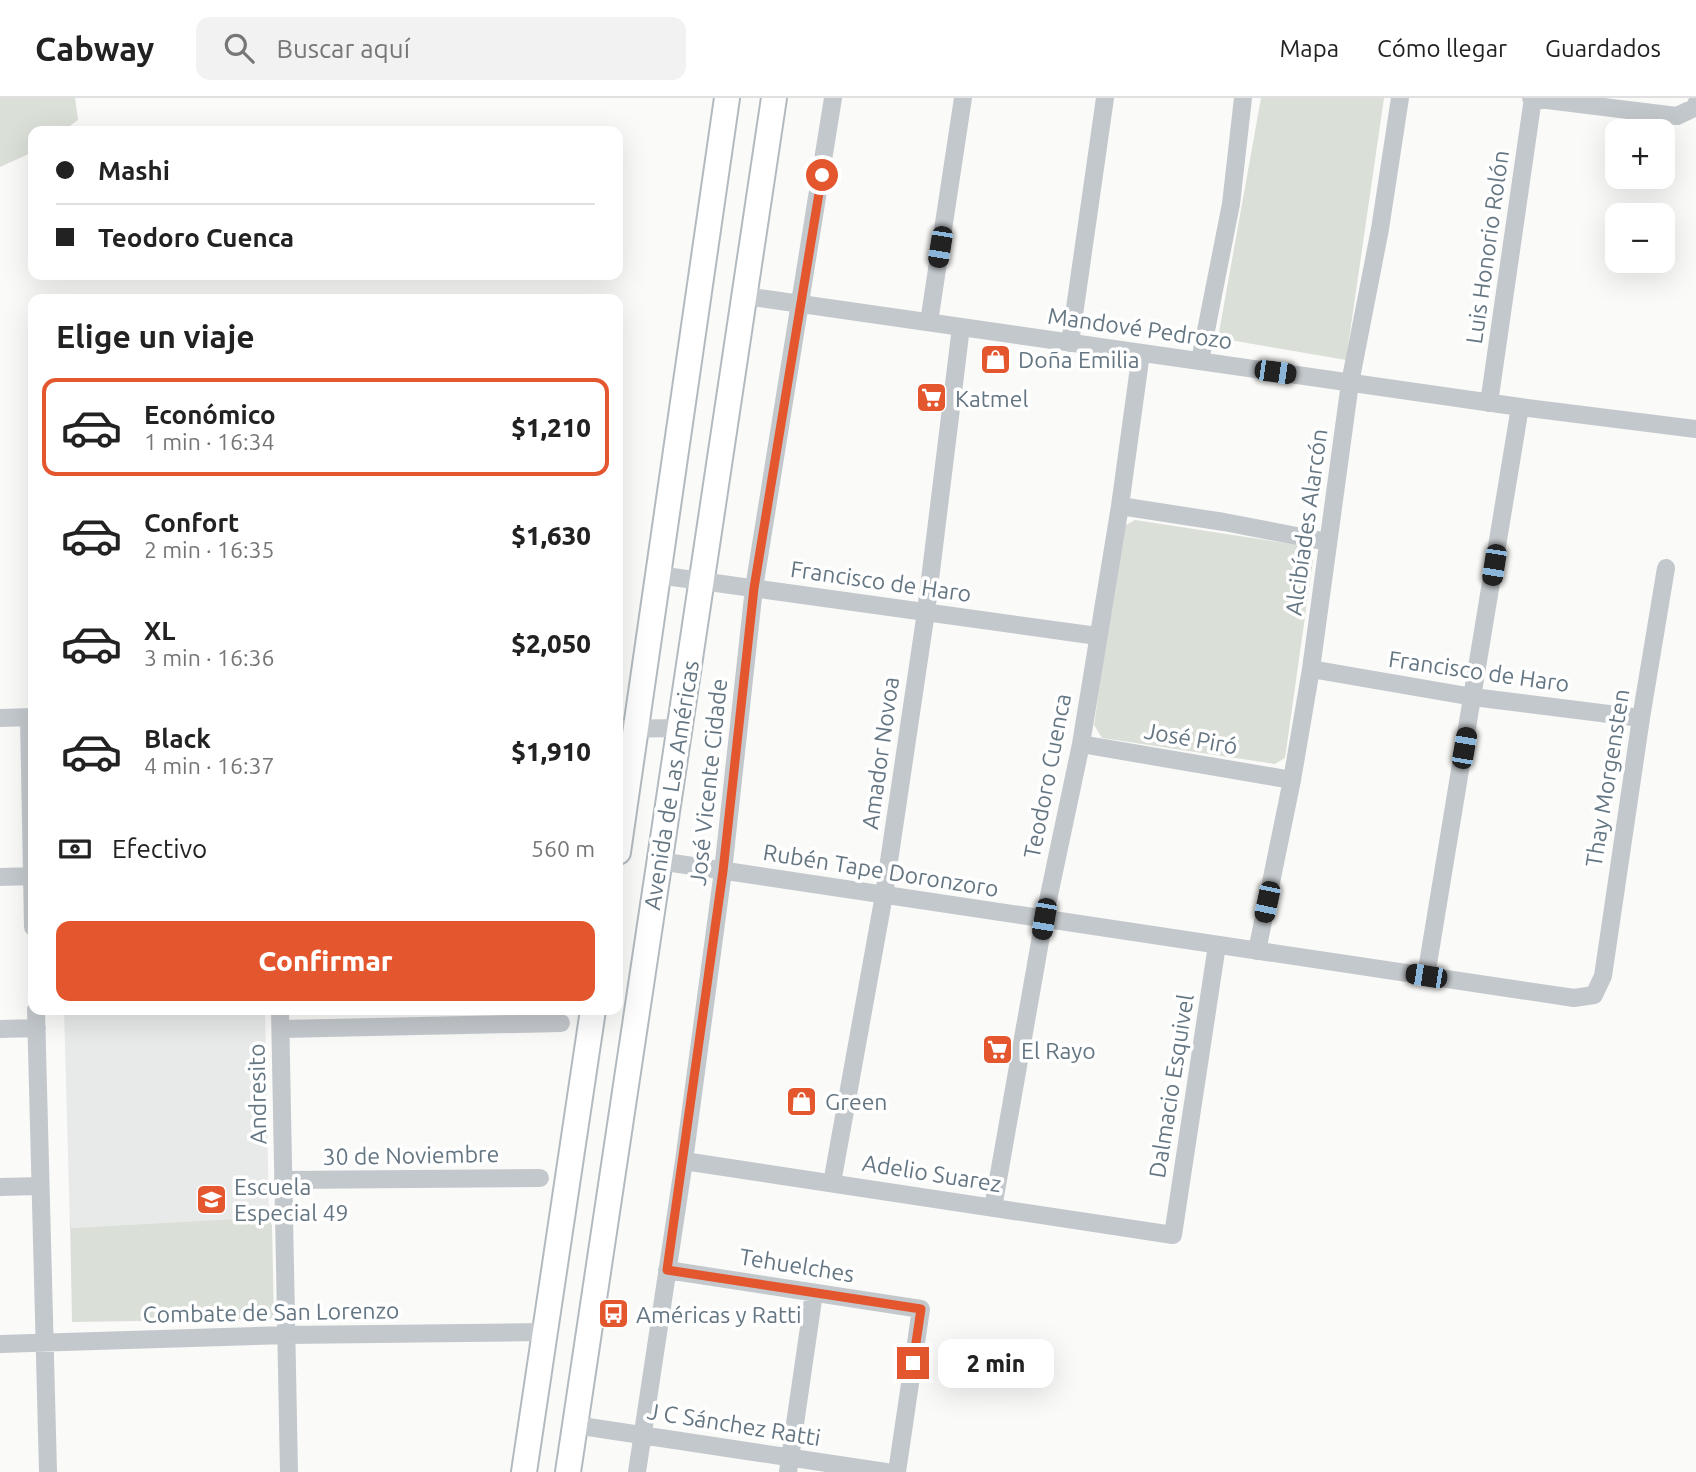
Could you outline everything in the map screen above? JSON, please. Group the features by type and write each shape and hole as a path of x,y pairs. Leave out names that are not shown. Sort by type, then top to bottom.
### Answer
{"main road":[{"name":"Avenida de Las Américas","path":"623,784 627,729 658,575 727,98"},
{"name":"Avenida de Las Américas","path":"568,1472 774,98"},
{"path":"524,1472 592,1015"}],"street":[{"name":"José Vicente Cidade","path":"637,1472 684,1161 723,871 754,588 802,304 833,98"},
{"path":"929,322 963,98"},
{"path":"1070,343 1105,98"},
{"path":"1200,361 1231,204 1243,98"},
{"name":"Alcibíades Alarcón","path":"1257,951 1292,780 1311,669 1350,383 1380,229 1400,98"},
{"path":"1533,98 1677,116 1696,104"},
{"name":"Luis Honorio Rolón","path":"1489,403 1533,98"},
{"name":"Mandové Pedrozo","path":"745,296 1489,403 1696,429"},
{"name":"Amador Novoa","path":"832,1183 884,895 926,612 961,327"},
{"name":"Teodoro Cuenca","path":"993,1208 1044,919 1081,744 1141,353"},
{"path":"1426,976 1520,407"},
{"path":"1119,506 1328,541"},
{"name":"Thay Morgensten","path":"1594,995 1603,976 1666,568"},
{"name":"Francisco de Haro","path":"658,575 1097,636"},
{"name":"Francisco de Haro","path":"1311,669 1473,697 1641,718"},
{"path":"0,718 28,717"},
{"path":"627,729 679,728"},
{"name":"José Piró","path":"1081,744 1292,780"},
{"name":"Rubén Tape Doronzoro","path":"659,861 1574,998 1594,995"},
{"path":"0,877 28,876"},
{"name":"Dalmacio Esquivel","path":"1172,1235 1217,945"},
{"name":"Andresito","path":"280,1015 289,1472"},
{"path":"0,1029 36,1019 48,1472"},
{"path":"281,1029 561,1023"},
{"name":"Adelio Suarez","path":"684,1161 1172,1235"},
{"name":"30 de Noviembre","path":"283,1180 540,1178"},
{"path":"0,1187 40,1186"},
{"name":"Tehuelches","path":"667,1270 921,1309 897,1472"},
{"path":"789,1465 814,1293"},
{"name":"Combate de San Lorenzo","path":"0,1344 286,1335 543,1332"},
{"name":"J C Sánchez Ratti","path":"575,1424 789,1465 886,1472"}],"shaded area":[{"path":"0,98 75,98 78,120 70,126 28,126 28,154 0,167"},
{"path":"1261,98 1384,98 1346,360 1218,338"},
{"path":"1135,520 1305,546 1313,560 1285,758 1275,764 1102,738 1094,725 1122,527"},
{"path":"64,1015 265,1015 269,1217 70,1228"},
{"path":"269,1217 272,1226 274,1319 72,1322 70,1218 71,1228"}],"place":[{"name":"Doña Emilia","path":"995,359"},
{"name":"Katmel","path":"932,398"},
{"name":"El Rayo","path":"998,1050"},
{"name":"Green","path":"802,1101"},
{"name":"Escuela Especial 49","path":"211,1199"},
{"name":"Américas y Ratti","path":"613,1314"}],"route":[{"path":"822,175 754,588 723,871 667,1270 921,1309 913,1363"}]}
